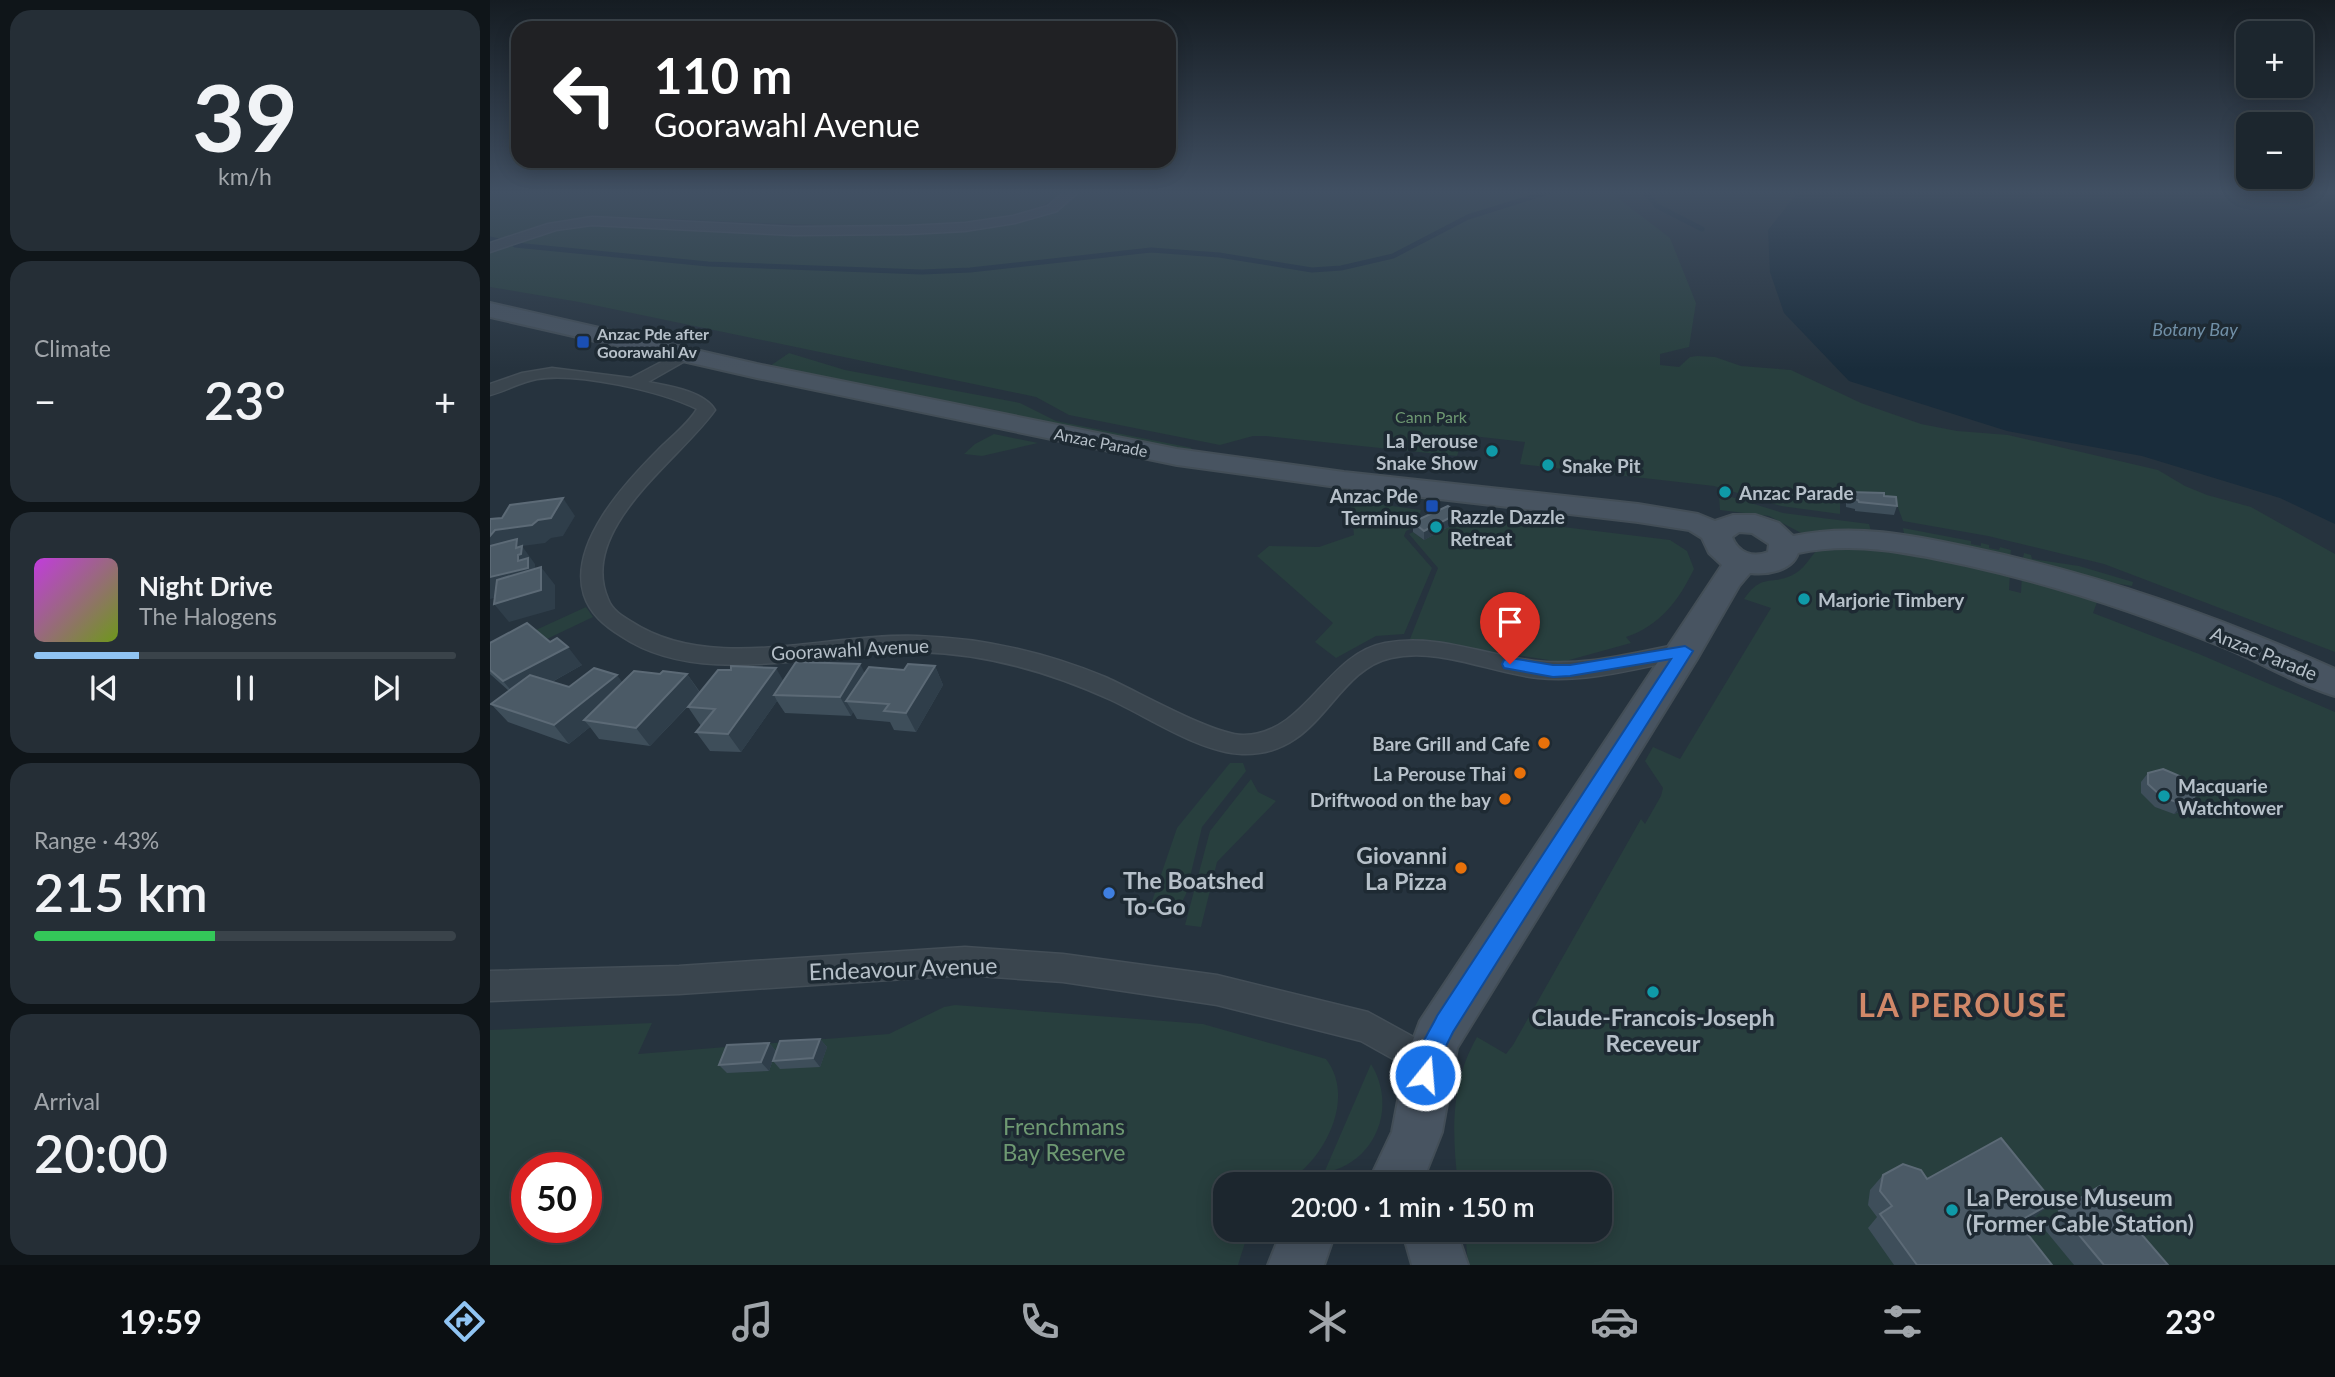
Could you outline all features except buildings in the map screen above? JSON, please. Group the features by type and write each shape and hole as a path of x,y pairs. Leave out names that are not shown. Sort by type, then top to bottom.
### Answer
{"main road":[{"name":"Anzac Parade","path":"490,310 979,418 1177,457 1383,485 1628,511 1698,523 1730,548"},
{"path":"1400,1172 1412,1149 1419,1124 1427,1062 1445,1024 1685,651 1724,584 1730,548 1728,525 1753,524 1773,531 1785,547 1781,558 1769,564 1730,548"},
{"name":"Anzac Parade","path":"1785,547 1817,540 1851,538 1934,549 2001,564 2120,598 2335,683"},
{"path":"1296,1265 1305,1242"},
{"path":"1433,1242 1440,1265"}],"street":[{"path":"490,390 517,378 551,373 634,383 686,354"},
{"name":"Goorawahl Avenue","path":"634,383 699,403 706,410 644,475 617,509 599,545 591,584 598,605 618,625 647,642 678,651 736,655 906,643 986,650 1065,669 1208,735 1242,745 1280,738 1313,711 1353,669 1372,655 1384,651 1420,649 1553,671 1685,651"},
{"name":"Endeavour Avenue","path":"490,986 679,980 965,961 1063,968 1217,990 1368,1027 1427,1062"}],"green space":[{"name":"Cann Park","path":"490,251 1675,251 1696,303 1689,347 1660,354 1660,365 1679,367 1690,357 1697,356 1715,357 1741,366 1791,370 1861,403 1921,424 1957,431 2008,435 2158,470 2207,495 2251,507 2335,554 2335,652 2104,564 1988,536 1903,521 1897,505 1840,498 1840,514 1781,506 1714,486 1520,464 1525,442 1464,435 1457,456 1266,436 1253,436 1220,445 1069,415 1036,397 579,302 490,287"},
{"path":"789,353 845,370 1020,403 1056,421 1192,448 1189,451 770,366"},
{"path":"994,434 1038,443 982,456 964,454 975,444"},
{"path":"1725,495 1783,513 1869,524 1872,535 1803,534 1769,516 1720,510 1719,496"},
{"path":"1350,500 1421,510 1419,518 1424,522 1406,531 1404,536 1432,568 1404,634 1376,636 1336,658 1315,642 1333,623 1257,556 1269,546 1319,547 1354,535"},
{"path":"1447,513 1670,540 1687,551 1694,569 1675,601 1659,619 1626,637 1631,643 1562,662 1410,639 1438,568 1409,534 1413,532 1424,540"},
{"path":"1903,528 1971,541 1971,544 1981,546 1981,543 1989,545 1989,548 2011,550 2010,560 1905,539"},
{"path":"1823,547 1886,547 2010,571 2009,590 2021,593 2022,574 2099,597 2093,613 2199,654 2335,712 2335,1265 1468,1265 1466,1242 1612,1242 1612,1172 1457,1172 1454,1127 1462,1072 1477,1037 1506,1054 1513,1045 1641,819 1645,824 1663,788 1645,761 1653,747 1680,759 1771,608 1744,599 1763,582 1796,573"},
{"path":"2024,553 2031,555 2032,559 2079,566 2133,582 2132,586 2059,574 2022,563"},
{"path":"586,607 593,617 490,666 490,651"},
{"path":"1230,763 1243,763 1246,771 1202,827 1186,894 1176,914 1149,910 1177,828"},
{"path":"1251,779 1258,792 1276,801 1217,862 1201,927 1185,925 1210,831"},
{"name":"Frenchmans Bay Reserve","path":"955,1005 1203,1024 1326,1059 1335,1075 1337,1110 1323,1145 1300,1172 1213,1172 1213,1242 1245,1242 1238,1265 490,1265 490,1030 652,1023 638,1054 889,1034 944,1007"},
{"path":"1371,1064 1379,1081 1382,1098 1377,1131 1357,1158 1342,1167 1324,1172"}],"water":[{"name":"Botany Bay","path":"1769,251 2335,251 2335,524 2280,498 2142,456 2007,431 1849,381 1784,313 1770,272"}],"waterway":[{"path":"576,251 708,264 922,272 970,270 1142,251"},
{"path":"1165,251 1219,255 1312,270 1341,268 1393,256 1403,251"}],"place":[{"name":"Anzac Pde after Goorawahl Av","path":"583,342"},
{"name":"La Perouse Snake Show","path":"1492,451"},
{"name":"Snake Pit","path":"1548,465"},
{"name":"Anzac Parade","path":"1725,492"},
{"name":"Anzac Pde Terminus","path":"1432,506"},
{"name":"Razzle Dazzle Retreat","path":"1436,527"},
{"name":"Marjorie Timbery","path":"1804,599"},
{"name":"Bare Grill and Cafe","path":"1544,743"},
{"name":"La Perouse Thai","path":"1520,773"},
{"name":"Macquarie Watchtower","path":"2164,796"},
{"name":"Driftwood on the bay","path":"1505,799"},
{"name":"Giovanni La Pizza","path":"1461,868"},
{"name":"The Boatshed To-Go","path":"1109,893"},
{"name":"Claude-Francois-Joseph Receveur","path":"1653,992"},
{"name":"La Perouse Museum (Former Cable Station)","path":"1952,1210"}],"district":[{"name":"LA PEROUSE","path":"1963,1004"}],"route":[{"path":"1425,1075 1428,1058 1437,1037 1685,651 1570,671 1510,664"}]}
